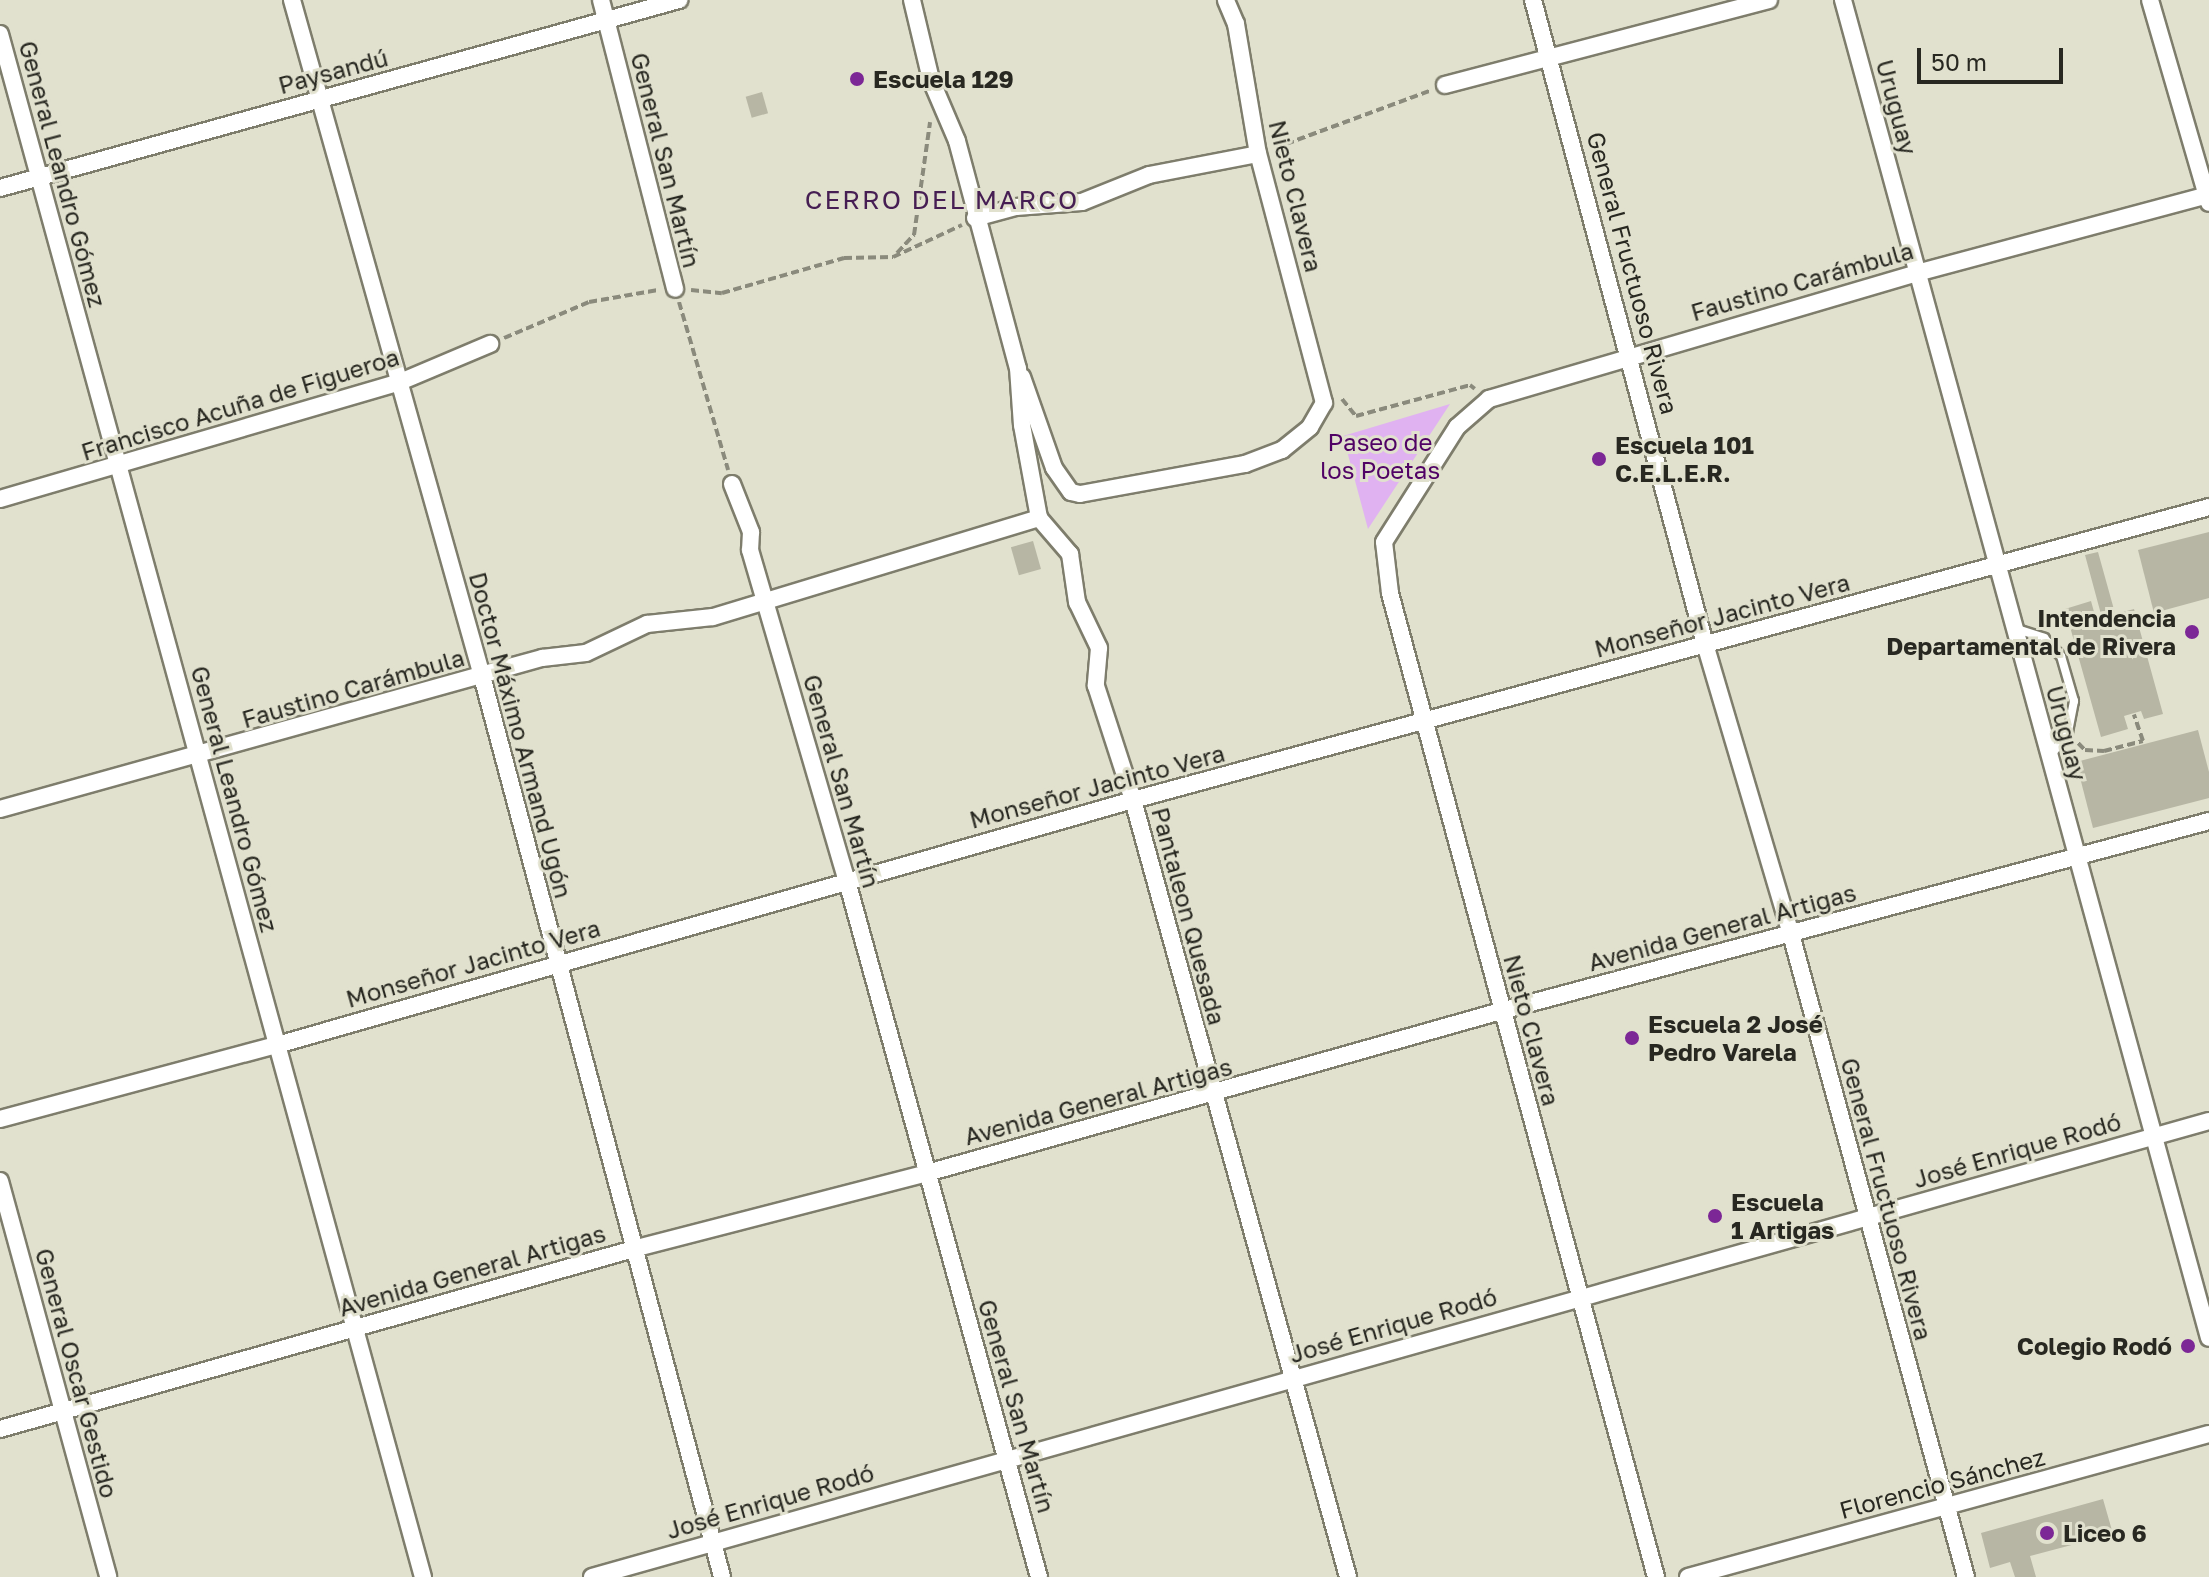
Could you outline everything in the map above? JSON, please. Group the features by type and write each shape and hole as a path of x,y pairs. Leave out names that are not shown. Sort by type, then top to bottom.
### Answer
{"street":[{"name":"Doctor Máximo Armand Ugón","path":"292,0 482,676 637,1248 722,1577"},
{"name":"General San Martín","path":"601,0 675,289"},
{"name":"Paysandú","path":"0,188 679,0"},
{"path":"912,0 931,80 957,141 975,218 1018,368 1061,482 1071,492 1097,491 1245,464 1282,450 1310,427 1324,403"},
{"name":"Nieto Clavera","path":"1226,0 1236,24 1258,154 1324,403"},
{"name":"General Fructuoso Rivera","path":"1533,0 1631,356 1705,644 1791,934 1966,1577"},
{"path":"1445,85 1548,55 1769,0"},
{"name":"Uruguay","path":"1843,0 2209,1338"},
{"path":"2150,0 2208,198"},
{"name":"General Leandro Gómez","path":"0,34 423,1577"},
{"path":"975,218 1016,207 1082,202 1149,175 1258,154"},
{"name":"Faustino Carámbula","path":"1408,498 1457,427 1489,399 1917,273 2208,198"},
{"name":"Francisco Acuña de Figueroa","path":"0,499 119,468 400,382 490,344"},
{"path":"1018,368 1022,425 1039,518"},
{"name":"General San Martín","path":"732,484 751,532 750,550 763,599 847,881 1039,1577"},
{"name":"Nieto Clavera","path":"1408,498 1384,542 1383,565 1656,1577"},
{"name":"Monseñor Jacinto Vera","path":"0,1119 277,1045 1133,800 2209,507"},
{"name":"Faustino Carámbula","path":"0,809 542,658 586,653 647,624 713,617 763,599 1039,518"},
{"name":"Pantaleon Quesada","path":"1039,518 1070,554 1077,602 1099,648 1096,686 1133,800 1290,1379 1348,1577"},
{"name":"Avenida General Artigas","path":"0,1429 637,1248 927,1173 1213,1095 1501,1011 2209,821"},
{"name":"José Enrique Rodó","path":"592,1577 2209,1121"},
{"name":"General Oscar Gestido","path":"0,1181 108,1577"},
{"name":"Florencio Sánchez","path":"1688,1577 2209,1434"}],"lane":[{"path":"2013,627 2044,638 2061,656 2074,701 2068,733 2049,757"}],"path":[{"path":"1258,154 1445,85"},
{"path":"893,257 914,235 929,156 930,110"},
{"path":"490,344 589,302 675,289 722,293 844,258 893,257 975,218"},
{"name":"General San Martín","path":"675,289 732,484"},
{"path":"1324,403 1341,399 1356,416 1470,385 1489,399"},
{"path":"2068,733 2085,750 2104,751 2143,741 2134,715"}],"green space":[{"name":"Paseo de los Poetas","path":"1450,404 1368,529 1343,436"}],"building":[{"path":"762,92 768,113 752,118 746,97"},
{"path":"2209,532 2209,598 2154,613 2138,550"},
{"path":"1033,541 1041,569 1019,575 1011,547"},
{"path":"2098,552 2118,624 2126,622 2123,612 2134,609 2163,714 2144,719 2141,711 2124,716 2128,729 2101,737 2065,609 2091,601 2096,619 2102,618 2085,555"},
{"path":"2198,730 2209,772 2209,798 2093,828 2076,762"},
{"path":"2103,1499 2113,1534 2030,1556 2036,1577 2015,1577 2010,1562 1990,1568 1981,1533"}],"place":[{"name":"Escuela 129","path":"857,79"},
{"name":"Escuela 101 C.E.L.E.R.","path":"1599,459"},
{"name":"Intendencia Departamental de Rivera","path":"2192,632"},
{"name":"Escuela 2 José Pedro Varela","path":"1632,1038"},
{"name":"Escuela 1 Artigas","path":"1715,1216"},
{"name":"Colegio Rodó","path":"2188,1346"},
{"name":"Liceo 6","path":"2047,1533"}],"district":[{"name":"CERRO DEL MARCO","path":"942,200"}]}
